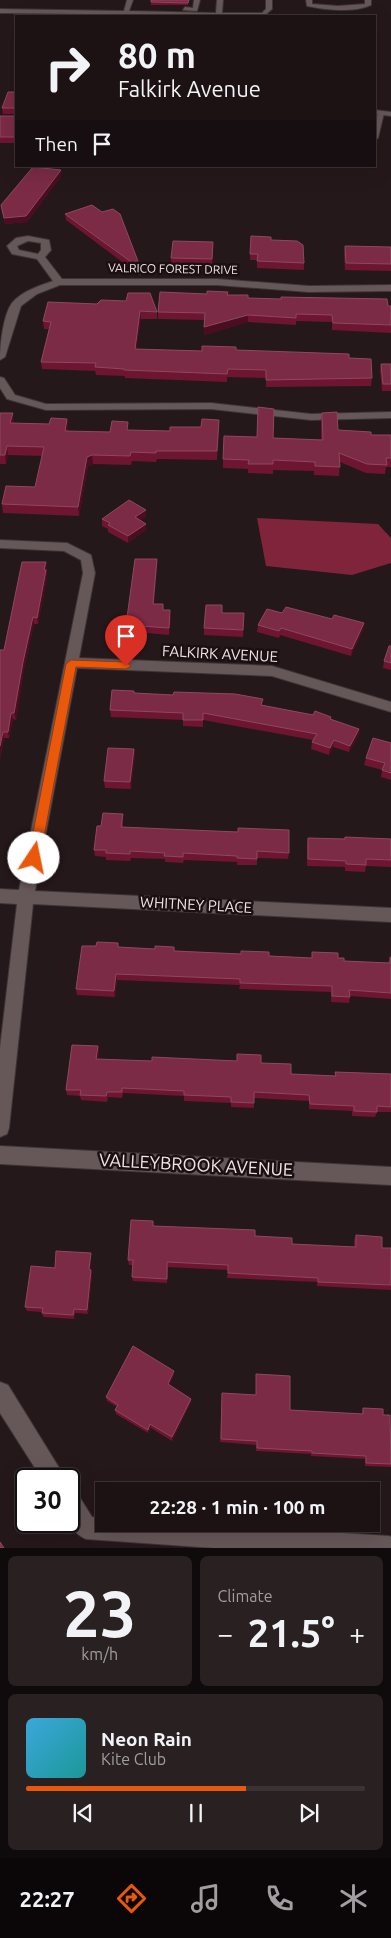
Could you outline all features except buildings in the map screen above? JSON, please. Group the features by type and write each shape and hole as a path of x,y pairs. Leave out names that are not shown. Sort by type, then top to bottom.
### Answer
{"street":[{"path":"378,112 391,114"},
{"path":"40,257 60,282"},
{"name":"VALRICO FOREST DRIVE","path":"0,357 16,305 33,292 60,282 217,282 309,289 391,288"},
{"path":"0,380 11,397 46,407 211,406 311,417 391,415"},
{"path":"0,544 67,547 87,558 89,573 26,896 0,1128"},
{"name":"FALKIRK AVENUE","path":"71,664 272,671 391,707"},
{"name":"WHITNEY PLACE","path":"0,896 391,915"},
{"name":"VALLEYBROOK AVENUE","path":"0,1155 391,1176"},
{"path":"0,1393 48,1468"},
{"path":"80,1518 86,1528 389,1548"}],"lane":[{"path":"127,11 130,0"},
{"path":"0,11 32,9 80,14 195,10 197,0"},
{"path":"219,14 220,0"},
{"path":"127,11 263,15 269,9 268,0"},
{"path":"340,0 309,1 309,5 360,7 368,5 368,0"},
{"path":"376,129 378,112"}],"shaded area":[{"path":"257,518 378,524 391,538 391,563 352,575 266,566"}],"route":[{"path":"34,858 71,664 126,666"}]}
